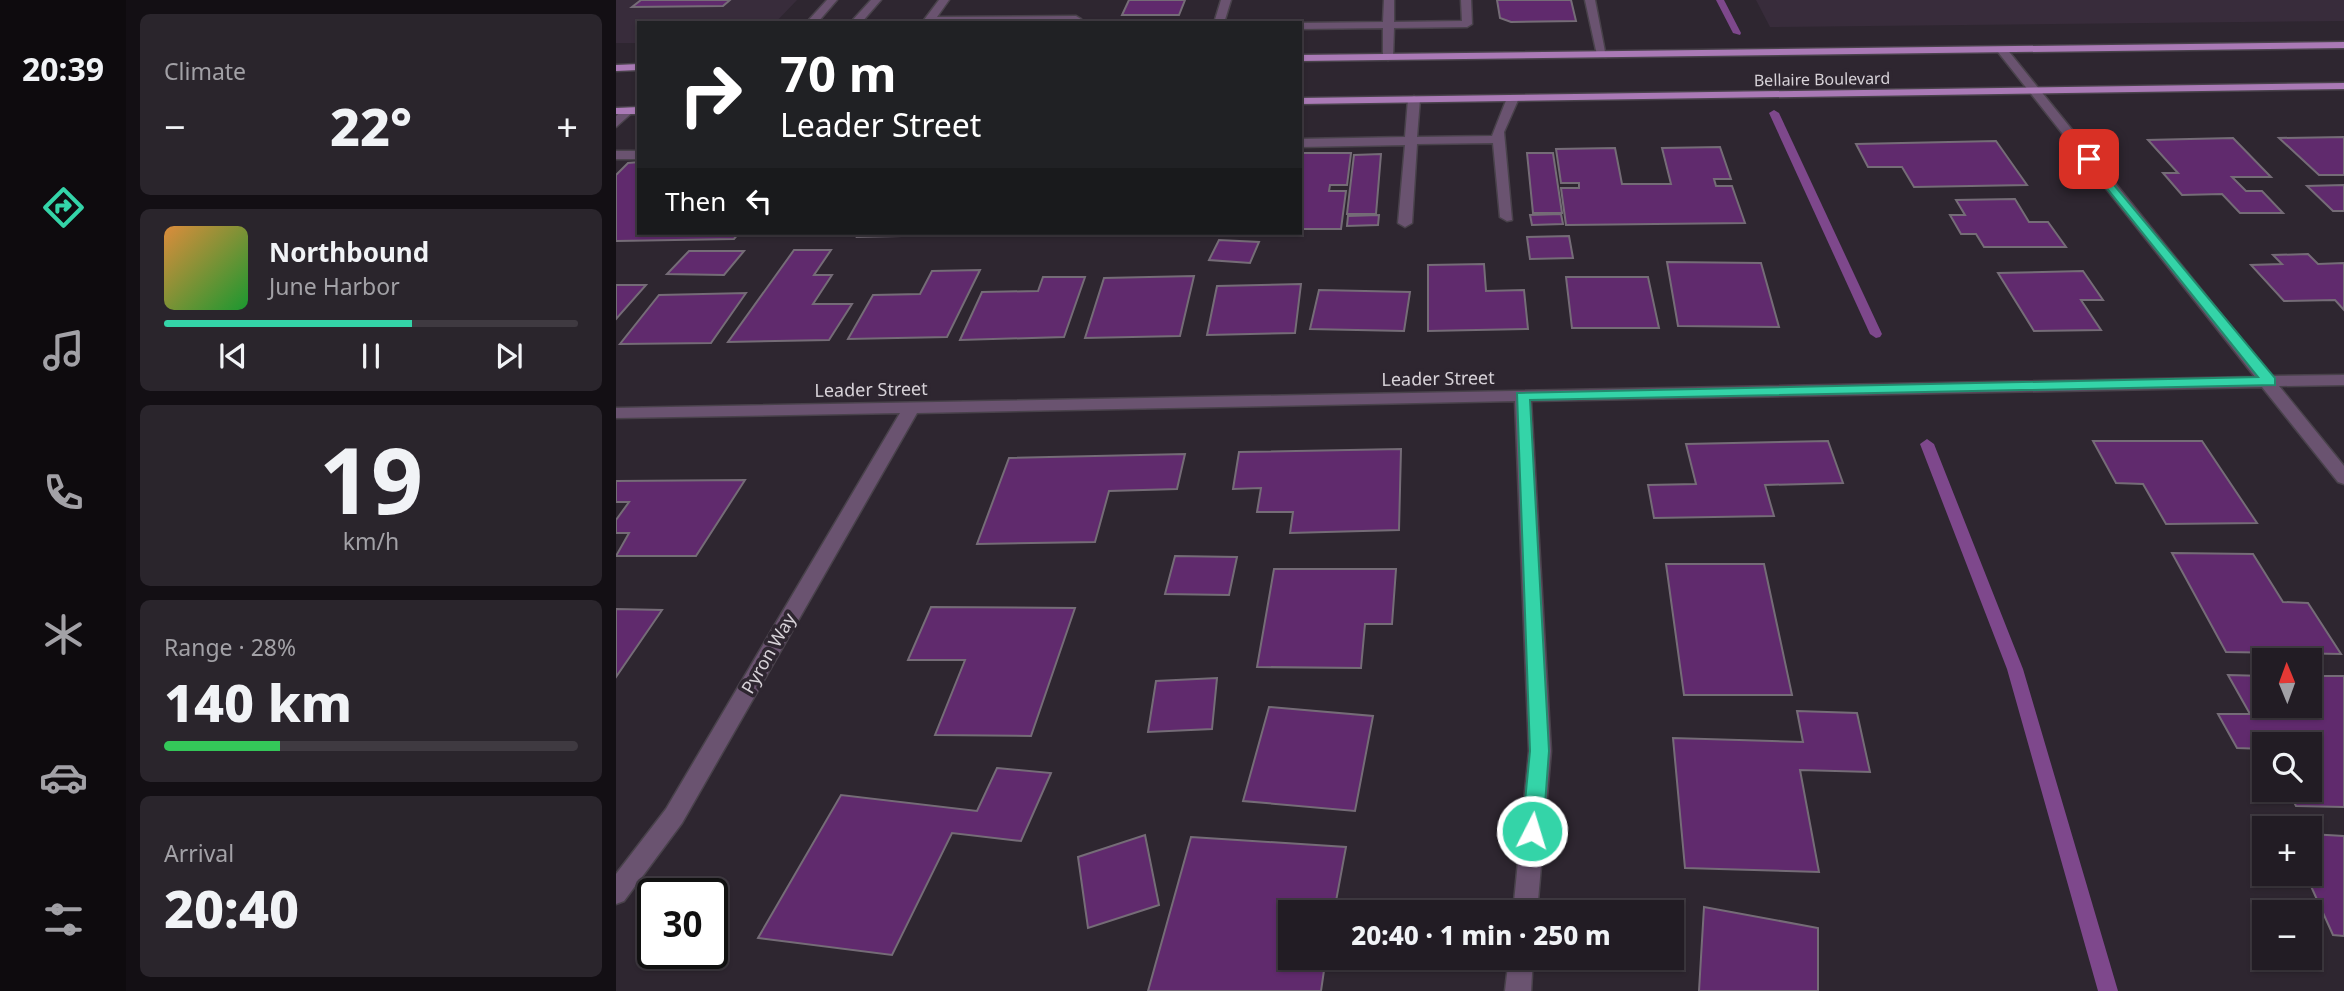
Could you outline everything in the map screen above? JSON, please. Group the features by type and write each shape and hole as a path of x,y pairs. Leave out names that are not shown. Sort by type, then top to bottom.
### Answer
{"main road":[{"name":"Bellaire Boulevard","path":"1302,58 2344,46"},
{"path":"616,68 637,67"},
{"name":"Bellaire Boulevard","path":"1302,101 2344,86"}],"street":[{"path":"813,21 832,0"},
{"path":"857,21 876,0"},
{"path":"944,0 929,20 1076,19 1074,21"},
{"path":"1220,21 1226,0"},
{"path":"1388,57 1389,0"},
{"path":"1302,26 1467,23 1466,0"},
{"path":"1590,0 1602,55"},
{"path":"2002,50 2270,382 2344,478"},
{"path":"1507,217 1498,132 1513,98"},
{"path":"1405,223 1415,99"},
{"path":"616,123 628,111"},
{"path":"1302,144 1499,139"},
{"path":"616,155 637,155"},
{"name":"Leader Street","path":"616,413 2344,380"},
{"path":"1522,396 1540,751 1526,900"},
{"name":"Pyron Way","path":"616,893 674,816 912,407"},
{"path":"1518,991 1520,970"}],"shaded area":[{"path":"616,0 797,0 777,21 637,21 637,43 616,43"},
{"path":"1756,0 2344,0 2344,21 1770,27"}],"building":[{"path":"641,0 730,0 723,6 632,7"},
{"path":"1129,0 1185,0 1179,15 1122,15"},
{"path":"1497,0 1571,0 1576,21 1511,22 1500,18"},
{"path":"2344,137 2344,175 2319,175 2279,138"},
{"path":"2233,138 2271,177 2232,177 2246,191 2262,191 2283,213 2240,213 2222,194 2182,195 2163,173 2178,173 2148,140"},
{"path":"1996,141 2027,185 1914,187 1902,167 1868,167 1856,144"},
{"path":"1720,147 1731,179 1714,179 1716,186 1732,186 1745,223 1566,225 1561,188 1579,188 1579,183 1561,183 1556,149 1615,148 1622,184 1671,184 1662,148"},
{"path":"1302,153 1351,153 1347,185 1330,185 1329,191 1346,191 1341,229 1302,229"},
{"path":"1527,153 1553,153 1562,213 1533,213"},
{"path":"1381,154 1376,214 1347,214 1354,155"},
{"path":"637,162 637,235 737,235 734,239 616,241 616,175 628,163"},
{"path":"2344,185 2344,211 2333,211 2307,186"},
{"path":"2015,199 2029,222 2048,222 2066,247 1984,247 1976,234 1961,234 1950,215 1965,215 1956,200"},
{"path":"1561,214 1563,224 1532,225 1530,215"},
{"path":"1379,215 1378,225 1347,226 1348,216"},
{"path":"858,235 949,235 857,237"},
{"path":"1569,236 1573,258 1530,259 1527,237"},
{"path":"1219,240 1259,242 1250,263 1209,260"},
{"path":"794,250 831,250 814,275 832,275 813,304 852,304 829,340 728,342"},
{"path":"689,251 744,251 724,275 667,274"},
{"path":"2308,254 2318,264 2344,263 2344,310 2335,300 2284,301 2251,265 2282,264 2273,255"},
{"path":"1667,262 1761,263 1779,327 1678,326"},
{"path":"1484,264 1486,291 1524,290 1528,329 1428,331 1428,265"},
{"path":"980,270 947,337 848,339 873,295 920,294 932,271"},
{"path":"2083,271 2103,300 2081,300 2101,330 2034,331 1998,273"},
{"path":"1194,276 1180,336 1085,338 1104,278"},
{"path":"1043,277 1085,277 1064,337 960,340 982,292 1038,291"},
{"path":"1566,277 1648,277 1659,328 1572,328"},
{"path":"1301,284 1295,333 1207,335 1217,286"},
{"path":"616,285 646,285 616,319"},
{"path":"1319,290 1410,292 1404,331 1310,329"},
{"path":"746,293 711,343 620,344 659,295"},
{"path":"1828,441 1843,483 1765,485 1774,516 1654,518 1648,485 1696,484 1686,444"},
{"path":"2093,441 2202,441 2257,523 2166,524 2143,484 2116,483"},
{"path":"1401,449 1399,530 1290,533 1293,512 1257,512 1261,488 1233,489 1239,452"},
{"path":"1185,454 1177,489 1109,491 1095,542 977,544 1009,458"},
{"path":"745,480 696,556 616,556 629,533 616,533 616,520 629,502 616,502 616,481"},
{"path":"2172,553 2253,554 2283,602 2308,603 2341,654 2322,654 2322,648 2252,648 2252,652 2226,652"},
{"path":"1175,556 1237,557 1229,595 1165,594"},
{"path":"1666,564 1764,564 1792,695 1684,695"},
{"path":"1274,569 1396,569 1392,624 1365,624 1361,668 1257,667"},
{"path":"931,607 1075,608 1031,736 935,735 965,660 908,660"},
{"path":"616,609 662,610 616,677"},
{"path":"2228,675 2252,676 2252,718 2322,718 2322,676 2344,676 2344,807 2296,806 2294,802 2322,802 2322,732 2252,732 2252,749 2237,748 2218,714 2250,714"},
{"path":"1217,678 1212,729 1148,732 1156,681"},
{"path":"1269,707 1373,716 1355,811 1243,801"},
{"path":"1797,711 1857,713 1870,772 1800,770 1819,872 1685,868 1673,738 1803,742"},
{"path":"997,768 1051,773 1021,841 952,833 892,955 758,938 841,795 977,811"},
{"path":"1145,835 1159,905 1088,928 1078,857"},
{"path":"2322,835 2344,836 2344,936 2333,935 2322,911 2322,900 2317,900 2311,886 2322,886"},
{"path":"1191,837 1346,847 1336,900 1278,900 1278,970 1324,970 1321,991 1148,991"},
{"path":"1704,907 1818,928 1818,991 1699,991"}],"waterway":[{"path":"1720,0 1737,33"},
{"path":"1774,113 1876,334"},
{"path":"1927,444 2015,669 2108,991"}],"route":[{"path":"1532,831 1540,751 1522,396 2270,382 2089,159"}]}
